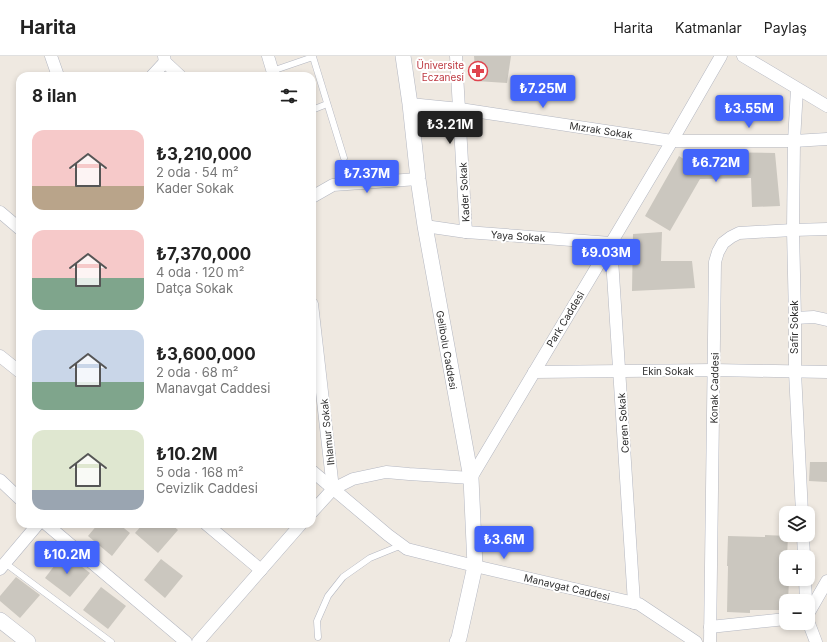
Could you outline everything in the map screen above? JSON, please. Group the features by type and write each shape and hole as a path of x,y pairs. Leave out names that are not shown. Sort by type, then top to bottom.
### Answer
{"street":[{"path":"51,56 57,72"},
{"path":"268,56 273,72"},
{"name":"Gelibolu Caddesi","path":"403,56 425,226 470,478 476,566 457,642"},
{"name":"Kader Sokak","path":"456,56 466,232"},
{"name":"Park Caddesi","path":"470,478 672,141 721,56"},
{"path":"743,56 827,106"},
{"path":"155,72 164,59 176,72"},
{"name":"Safir Sokak","path":"797,89 794,141 793,230 795,318 794,372 802,506"},
{"name":"Mızrak Sokak","path":"410,104 460,109 672,141 794,141 827,139"},
{"path":"316,195 333,185 418,179"},
{"path":"0,212 16,224"},
{"name":"Yaya Sokak","path":"425,226 466,232 611,243"},
{"name":"Konak Caddesi","path":"710,642 716,262 718,252 723,244 731,237 739,233 827,229"},
{"name":"Ceren Sokak","path":"611,243 634,603"},
{"path":"795,318 814,317 827,320"},
{"name":"Ihlamur Sokak","path":"316,339 333,488"},
{"path":"0,356 16,369"},
{"name":"Ekin Sokak","path":"534,372 714,370 827,372"},
{"path":"316,507 333,488 354,479 386,472 470,478"},
{"name":"Manavgat Caddesi","path":"316,474 388,535 407,549 639,604 696,642"},
{"path":"0,480 16,495"},
{"path":"3,566 35,528"},
{"path":"51,528 186,642"},
{"path":"211,528 261,570"},
{"path":"198,642 298,528"},
{"path":"815,602 827,581"},
{"path":"0,620 28,642"},
{"path":"710,627 779,620"},
{"path":"811,630 816,642"}],"lane":[{"path":"276,72 313,57 344,158"},
{"path":"316,108 327,104"},
{"path":"318,636 317,621 328,596 343,577 370,558 402,545"},
{"path":"3,566 111,642"}],"building":[{"path":"474,56 511,56 507,83 476,81"},
{"path":"708,152 775,153 780,206 752,207 751,178 700,179 670,231 645,216 679,156 708,175"},
{"path":"662,232 661,261 692,261 695,288 632,291 633,234"},
{"path":"810,462 827,462 827,482 809,481"},
{"path":"95,528 124,528 130,533 112,556 88,536"},
{"path":"139,528 176,528 178,530 158,553 135,533"},
{"path":"765,535 779,536 779,542 788,542 787,550 779,550 779,586 789,586 788,594 779,594 779,610 750,610 750,613 727,612 728,536 765,537"},
{"path":"64,553 90,573 70,597 45,578"},
{"path":"161,559 183,576 165,598 144,580"},
{"path":"16,577 40,595 20,618 0,601 0,596"},
{"path":"101,587 126,606 108,629 83,610"}],"place":[{"name":"Üniversite Eczanesi","path":"478,71"}]}
